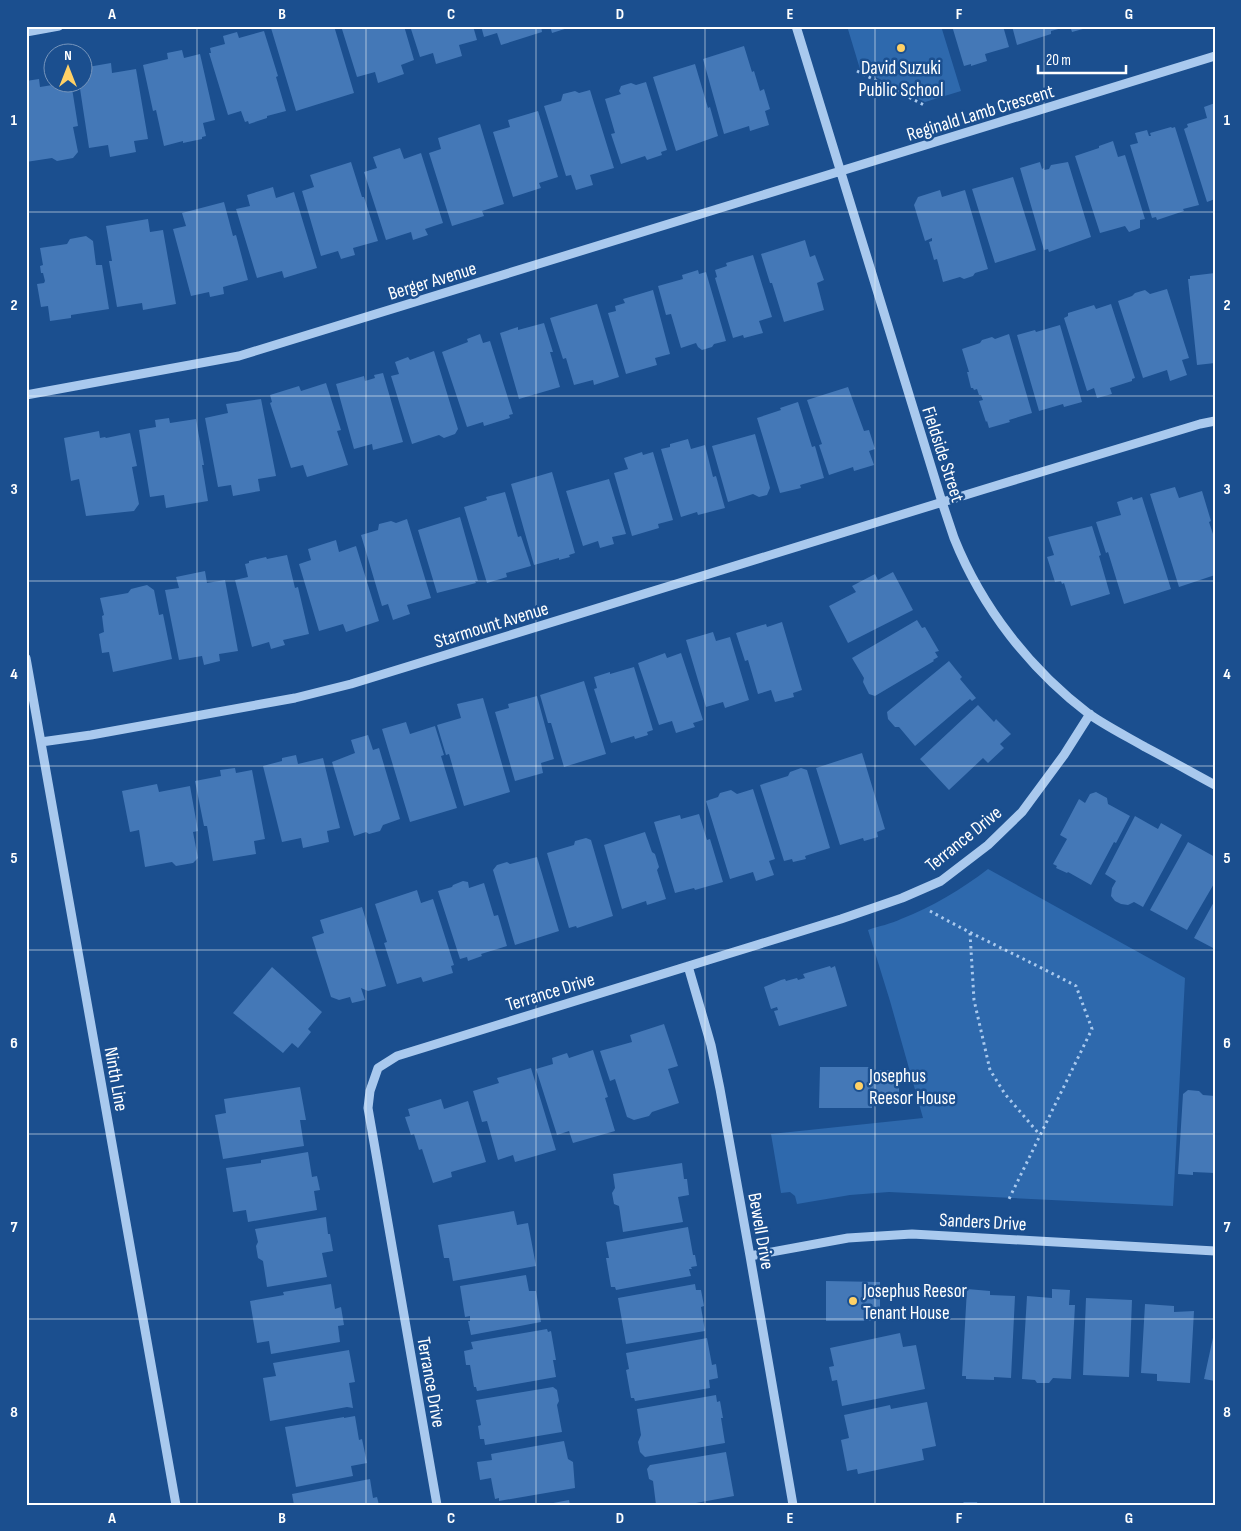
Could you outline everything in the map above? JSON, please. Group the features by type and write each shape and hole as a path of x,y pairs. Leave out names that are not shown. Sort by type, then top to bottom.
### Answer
{"street":[{"path":"26,32 59,26"},
{"name":"Fieldside Street","path":"796,26 942,502 954,538 990,608 1034,664 1090,714 1215,785"},
{"name":"Reginald Lamb Crescent","path":"841,172 1215,56"},
{"name":"Berger Avenue","path":"26,395 239,356 841,172"},
{"path":"942,502 1215,421"},
{"name":"Starmount Avenue","path":"41,742 91,735 296,698 352,684 942,502"},
{"name":"Ninth Line","path":"26,658 176,1505"},
{"name":"Terrance Drive","path":"437,1505 368,1108 370,1091 378,1068 398,1056 841,919 902,898 940,881 988,845 1022,812 1064,755 1090,714"},
{"name":"Bewell Drive","path":"688,966 711,1045 793,1505"},
{"name":"Sanders Drive","path":"750,1256 848,1238 912,1234 1215,1251"}],"path":[{"path":"857,71 926,106"},
{"path":"930,911 970,934 1028,960 1076,986 1092,1029 1008,1201"},
{"path":"970,934 974,1000 990,1070 1005,1094 1040,1135"}],"shaded area":[{"name":"David Suzuki Public School","path":"847,26 941,26 961,91 925,102 860,69"},
{"path":"988,869 1185,978 1173,1206 889,1192 850,1195 797,1204 795,1196 790,1192 781,1193 771,1134 923,1118 868,930 924,909 968,884"}],"building":[{"path":"276,26 334,26 354,93 296,111 271,28"},
{"path":"341,26 404,26 414,60 401,65 404,74 378,83 375,72 357,77"},
{"path":"410,26 473,26 477,40 459,45 462,56 436,64 433,53 420,57"},
{"path":"481,26 541,26 542,32 501,45 497,33 484,37"},
{"path":"550,26 571,26 571,27 552,33"},
{"path":"952,26 1003,26 1009,47 985,54 987,61 964,66"},
{"path":"1012,26 1061,26 1062,28 1051,31 1051,34 1017,45"},
{"path":"1070,26 1090,26 1090,27 1072,32"},
{"path":"264,31 278,76 276,77 286,111 267,116 267,118 249,124 248,121 245,122 241,111 228,115 209,53 211,53 210,48 225,44 223,36 237,32 239,38"},
{"path":"744,46 760,91 764,89 770,109 765,111 769,125 750,131 749,126 724,134 703,59"},
{"path":"182,50 184,58 200,54 215,120 203,123 206,136 202,137 202,139 164,146 156,110 153,111 143,65 168,59 167,53"},
{"path":"111,63 112,73 136,69 148,139 134,141 136,152 110,157 108,145 89,148 81,92 92,92 92,66"},
{"path":"695,64 718,136 676,151 653,77"},
{"path":"39,79 42,92 73,92 78,126 73,127 78,152 73,158 57,161 52,158 26,162 26,81"},
{"path":"646,82 667,150 661,152 662,155 647,160 645,156 621,164 611,134 615,133 605,99 621,94 619,91 621,86"},
{"path":"590,90 614,168 590,175 593,185 576,190 571,175 566,176 544,106 561,101 563,94"},
{"path":"1215,103 1215,199 1207,202 1184,129 1188,127 1187,124 1207,118 1204,107"},
{"path":"538,111 558,177 539,183 541,188 513,197 493,132 510,127 508,120"},
{"path":"480,124 504,204 482,211 484,216 452,226 429,153 441,149 438,138"},
{"path":"1175,127 1199,205 1183,209 1184,211 1157,220 1156,217 1152,218 1130,145 1138,143 1135,133 1147,130 1149,136 1151,136 1150,133"},
{"path":"1113,141 1118,157 1125,155 1145,219 1140,220 1140,228 1129,232 1125,226 1100,233 1075,156"},
{"path":"400,148 404,159 421,153 443,223 425,229 428,235 413,240 411,232 386,240 364,172 377,168 373,157"},
{"path":"351,162 378,241 353,248 355,255 341,259 338,251 321,256 302,191 314,187 310,175"},
{"path":"1040,162 1044,170 1049,169 1051,165 1068,162 1091,237 1049,252 1048,249 1044,250 1020,168"},
{"path":"1013,177 1036,250 995,263 972,189"},
{"path":"273,187 276,198 294,192 317,268 284,278 282,271 257,278 236,209 250,206 247,195"},
{"path":"940,190 942,197 965,190 988,269 964,279 960,277 943,282 937,259 934,260 929,242 932,241 932,238 925,241 914,205 918,197"},
{"path":"224,202 233,236 236,235 248,280 223,287 224,294 210,297 209,292 191,296 173,229 186,226 182,213"},
{"path":"148,219 150,232 163,230 176,304 143,310 142,303 117,307 109,261 112,261 106,226"},
{"path":"86,236 93,241 96,265 102,265 109,309 71,315 71,318 50,321 48,306 41,307 37,284 44,283 45,281 43,273 41,273 40,266 43,265 40,248 67,244 70,239"},
{"path":"805,240 810,257 815,255 824,280 817,283 824,310 784,322 761,254"},
{"path":"753,255 772,317 759,321 763,333 744,338 743,335 733,338 715,278 717,277 715,270 727,266 726,263"},
{"path":"698,270 699,274 706,272 726,341 702,350 696,343 681,348 671,314 666,315 658,286 683,279 682,275"},
{"path":"1215,273 1215,363 1197,365 1188,279 1190,279 1190,276"},
{"path":"1167,289 1189,358 1182,360 1187,375 1170,381 1167,370 1143,378 1118,301 1145,290 1150,294"},
{"path":"653,290 670,354 655,358 657,365 626,374 608,313 616,311 615,306 625,303 623,299"},
{"path":"597,304 619,377 594,385 593,380 574,385 566,358 563,359 550,318"},
{"path":"1111,304 1135,378 1132,381 1110,388 1112,394 1097,398 1094,388 1087,391 1064,318 1068,316 1068,313 1094,305 1096,309"},
{"path":"544,323 553,352 550,352 560,387 519,399 500,333 518,327 518,330"},
{"path":"1060,325 1082,402 1064,407 1063,404 1039,411 1017,335"},
{"path":"480,334 483,343 490,341 513,414 509,415 510,418 484,426 483,422 467,427 442,352 468,342 467,339"},
{"path":"1009,334 1032,413 989,428 979,401 983,400 981,395 979,395 977,389 971,388 967,372 969,372 962,349 980,343 982,340 992,337 995,339"},
{"path":"434,351 458,429 455,434 444,438 439,435 412,444 391,376 399,374 395,362 408,357 410,360"},
{"path":"383,373 403,442 373,450 372,444 354,449 336,384 364,376 365,381 375,378 374,375"},
{"path":"326,383 341,430 337,431 348,465 307,477 303,465 291,468 270,403 272,402 270,395 299,386 301,391"},
{"path":"848,387 864,431 869,430 875,449 869,451 874,465 854,471 853,467 829,475 819,445 822,444 807,400"},
{"path":"261,399 276,476 258,479 260,491 233,496 231,485 218,487 205,418 228,413 226,404"},
{"path":"798,402 812,447 815,446 824,478 800,485 801,488 780,493 757,418"},
{"path":"169,418 170,423 196,419 208,501 166,508 164,495 150,497 139,430 156,427 155,420"},
{"path":"99,431 100,438 130,433 137,466 132,467 139,504 134,511 86,516 79,479 71,481 64,438"},
{"path":"755,434 770,488 767,495 759,497 753,494 728,502 712,446"},
{"path":"688,439 691,449 705,445 713,477 716,476 725,508 698,515 697,512 681,517 661,449 670,447 670,444"},
{"path":"642,452 643,455 653,452 673,520 658,524 659,528 632,536 614,473 628,469 624,458"},
{"path":"552,472 575,553 569,555 570,557 534,565 511,484"},
{"path":"609,479 626,534 612,537 614,544 600,548 598,541 583,546 566,491"},
{"path":"1175,487 1179,498 1202,491 1215,540 1215,575 1179,587 1150,494"},
{"path":"505,492 518,537 521,536 531,566 506,573 507,577 487,583 464,507 487,500 486,497"},
{"path":"1132,497 1133,500 1142,497 1171,589 1124,604 1108,552 1106,553 1096,522 1121,515 1117,502"},
{"path":"460,517 478,581 437,593 418,530"},
{"path":"407,519 431,598 407,605 410,614 393,620 388,604 382,606 361,535 378,530 379,524 391,521 396,523"},
{"path":"1092,526 1110,594 1071,606 1064,583 1062,584 1061,581 1055,582 1047,557 1054,555 1048,537"},
{"path":"336,540 339,552 356,546 379,621 346,632 343,624 319,631 299,564 311,560 308,549"},
{"path":"287,555 295,588 298,587 309,634 283,640 285,645 271,649 269,642 252,647 235,580 248,577 245,564 249,563 249,561"},
{"path":"205,571 207,583 225,580 238,651 219,654 220,661 204,665 202,656 179,660 165,590 179,588 176,577"},
{"path":"893,572 913,610 848,643 829,606 856,592 852,586 875,574 878,580"},
{"path":"147,585 154,590 159,615 163,614 172,659 113,672 109,652 102,653 99,634 104,632 102,616 104,615 100,598 128,593 131,589"},
{"path":"917,620 922,628 925,627 939,651 935,652 938,657 875,696 869,694 863,682 864,678 852,658"},
{"path":"782,622 802,690 793,693 794,697 775,702 771,690 758,694 748,660 745,661 736,633 766,624 767,627"},
{"path":"713,632 716,641 730,637 749,700 725,708 723,702 706,707 686,640"},
{"path":"665,653 667,658 681,653 703,720 693,723 695,727 676,733 672,721 659,725 638,663"},
{"path":"949,661 962,677 960,679 976,698 972,701 970,699 915,746 899,727 895,727 888,719 887,712"},
{"path":"634,667 653,730 647,732 648,735 635,739 634,736 611,743 594,689 597,688 594,677"},
{"path":"584,681 606,754 564,767 551,723 548,723 540,695"},
{"path":"537,696 554,759 541,763 543,773 515,781 495,712 509,708 508,704"},
{"path":"483,698 510,792 464,806 449,754 446,755 437,725 461,718 457,704"},
{"path":"978,705 994,722 996,719 1011,734 1000,744 1004,748 988,763 983,758 949,790 920,759"},
{"path":"406,722 410,734 435,726 444,755 441,756 457,808 410,822 382,729"},
{"path":"368,735 373,750 379,748 400,819 383,825 380,831 369,834 366,832 354,836 332,762 355,753 351,740"},
{"path":"862,753 885,829 877,832 878,837 864,841 863,838 840,845 816,768"},
{"path":"296,755 298,764 323,758 340,828 327,831 329,842 303,848 301,838 282,842 263,766 282,761 282,758"},
{"path":"235,768 236,773 252,770 265,839 254,841 256,854 213,861 207,826 204,826 195,781 221,776 220,770"},
{"path":"801,768 807,770 830,848 805,856 806,859 793,862 792,859 784,861 760,785 788,776 790,772"},
{"path":"157,784 159,792 190,786 198,831 193,832 198,858 193,863 176,866 172,862 145,867 139,830 130,832 122,791"},
{"path":"753,789 775,859 769,861 774,875 756,881 753,872 730,879 706,801 718,797 720,793 731,790 737,794"},
{"path":"1096,792 1107,798 1108,804 1130,816 1091,885 1068,872 1056,868 1057,866 1053,864 1067,839 1060,835 1079,799 1085,803 1090,794"},
{"path":"699,814 707,840 710,839 723,882 695,890 694,888 675,893 654,822 680,815 681,819"},
{"path":"1135,816 1158,829 1161,823 1182,835 1143,907 1134,902 1128,905 1115,901 1111,896 1112,888 1116,881 1105,874"},
{"path":"645,832 652,852 655,854 659,867 657,870 666,899 647,905 646,901 622,909 604,845"},
{"path":"586,838 591,840 613,916 577,928 576,926 569,928 547,853 574,845 575,841"},
{"path":"1188,842 1215,857 1215,882 1187,930 1150,910"},
{"path":"537,857 559,931 515,945 493,870 497,865 507,862 510,864"},
{"path":"463,881 468,882 469,888 484,883 494,916 498,915 507,946 481,954 482,956 468,961 467,957 460,959 438,891"},
{"path":"417,890 421,903 433,899 454,965 451,966 453,973 423,982 421,977 397,984 384,943 387,942 375,904"},
{"path":"1215,900 1215,949 1194,938"},
{"path":"362,907 386,986 368,991 361,988 365,1000 352,1003 350,997 339,1000 331,997 312,937 324,933 320,920"},
{"path":"830,966 831,968 835,966 847,1006 779,1026 774,1011 778,1010 777,1007 771,1009 764,987 785,979 786,981 805,978 803,974"},
{"path":"272,967 322,1012 308,1029 311,1032 298,1048 292,1043 283,1053 233,1013"},
{"path":"664,1024 678,1066 668,1069 679,1103 652,1112 649,1116 634,1120 627,1117 615,1079 610,1081 600,1051 632,1042 630,1035"},
{"path":"593,1050 608,1097 605,1098 615,1131 573,1143 569,1131 557,1135 536,1069 553,1064 552,1058 567,1053 569,1058"},
{"name":"Josephus Reesor House","path":"820,1067 872,1067 872,1070 899,1070 899,1102 872,1101 872,1108 819,1108"},
{"path":"531,1068 556,1150 515,1162 513,1155 498,1160 487,1121 482,1122 473,1091 499,1083 497,1078"},
{"path":"300,1087 306,1120 300,1120 304,1146 223,1159 215,1115 226,1113 224,1099"},
{"path":"1188,1090 1199,1091 1203,1095 1215,1096 1215,1173 1193,1172 1193,1175 1178,1174 1183,1094"},
{"path":"441,1099 444,1109 468,1101 486,1162 451,1172 452,1177 433,1183 422,1149 419,1150 414,1134 411,1135 405,1117 410,1116 408,1109"},
{"path":"308,1152 312,1177 317,1176 320,1190 314,1191 317,1210 248,1222 246,1210 233,1212 226,1168 261,1163 261,1160"},
{"path":"682,1163 689,1195 678,1197 683,1222 623,1232 619,1206 614,1204 612,1193 615,1188 613,1174"},
{"path":"514,1211 517,1225 528,1223 536,1266 453,1281 449,1258 444,1258 438,1225"},
{"path":"326,1217 333,1251 322,1253 327,1277 267,1287 263,1261 258,1258 256,1246 258,1242 255,1229"},
{"path":"688,1227 697,1266 689,1269 691,1276 616,1290 615,1287 611,1287 606,1258 609,1258 606,1242"},
{"path":"526,1275 529,1291 536,1291 541,1322 471,1335 468,1321 470,1321 470,1316 465,1317 460,1286"},
{"name":"Josephus Reesor Tenant House","path":"826,1281 880,1282 880,1321 826,1321"},
{"path":"331,1284 335,1309 341,1307 344,1325 338,1326 340,1342 271,1354 269,1341 257,1343 250,1301 284,1295 283,1292"},
{"path":"695,1284 696,1290 701,1290 704,1306 701,1307 705,1331 626,1344 618,1298"},
{"path":"967,1289 990,1291 990,1295 1015,1296 1011,1378 994,1377 994,1380 966,1379 966,1376 962,1376"},
{"path":"1052,1289 1070,1290 1069,1305 1075,1305 1071,1379 1053,1378 1049,1383 1037,1383 1035,1380 1022,1379 1027,1296 1052,1298"},
{"path":"1086,1298 1132,1300 1129,1377 1083,1375"},
{"path":"1145,1304 1174,1306 1174,1312 1194,1311 1190,1383 1157,1381 1157,1374 1141,1373"},
{"path":"547,1329 548,1332 551,1331 556,1360 553,1360 556,1377 477,1391 476,1387 474,1387 470,1365 466,1365 464,1351 473,1349 471,1342"},
{"path":"900,1333 903,1347 916,1345 925,1389 842,1406 837,1380 832,1381 829,1367 834,1366 830,1348"},
{"path":"1215,1333 1215,1381 1204,1379"},
{"path":"707,1338 712,1365 716,1364 718,1378 709,1380 710,1388 635,1401 634,1398 631,1398 626,1370 629,1369 626,1353"},
{"path":"349,1350 355,1382 349,1383 353,1408 347,1407 270,1421 263,1378 276,1376 273,1363"},
{"path":"553,1387 557,1390 559,1401 557,1405 562,1432 485,1445 484,1439 480,1439 478,1426 481,1425 476,1400"},
{"path":"716,1395 717,1402 720,1401 725,1443 645,1457 640,1452 638,1442 641,1435 637,1409"},
{"path":"927,1402 936,1446 922,1449 924,1460 858,1474 857,1469 847,1471 841,1440 849,1438 844,1415 890,1405 891,1409"},
{"path":"355,1416 359,1440 362,1439 367,1463 351,1466 353,1476 296,1487 285,1427"},
{"path":"564,1441 568,1459 573,1462 575,1488 499,1501 499,1498 495,1499 491,1478 480,1480 477,1462 492,1460 491,1454"},
{"path":"726,1452 734,1496 685,1505 656,1505 653,1481 649,1479 647,1469 650,1465"},
{"path":"370,1479 373,1498 377,1497 379,1505 294,1505 292,1494"},
{"path":"569,1500 570,1505 548,1504"},
{"path":"964,1502 977,1502 978,1505 961,1505"}],"place":[{"name":"David Suzuki Public School","path":"901,48"},
{"name":"Josephus Reesor House","path":"859,1086"},
{"name":"Josephus Reesor Tenant House","path":"853,1301"}]}
